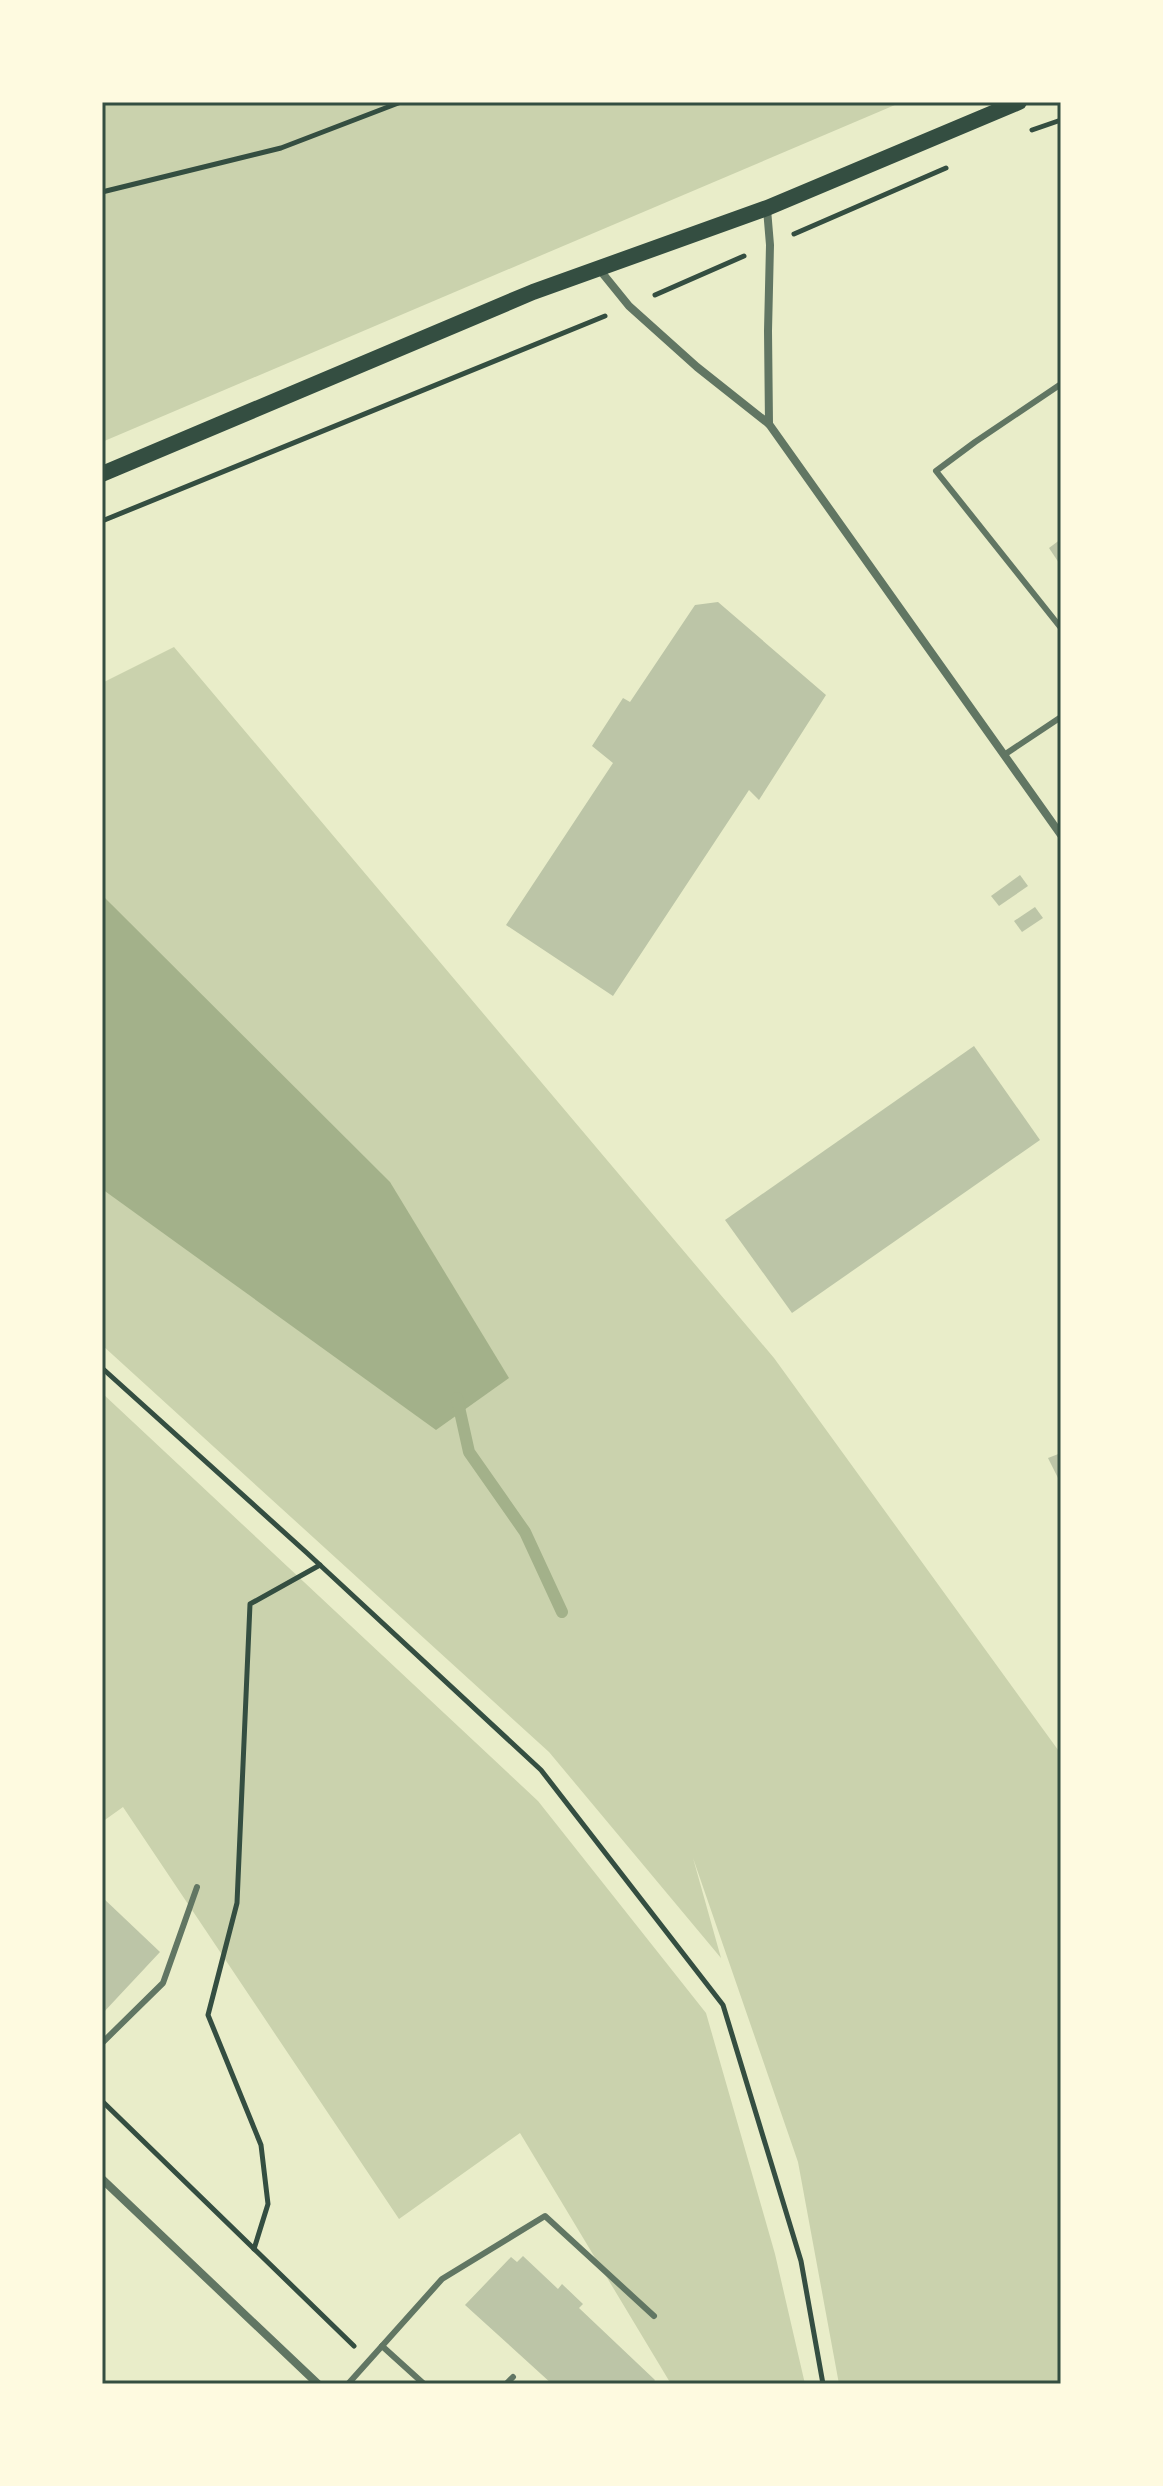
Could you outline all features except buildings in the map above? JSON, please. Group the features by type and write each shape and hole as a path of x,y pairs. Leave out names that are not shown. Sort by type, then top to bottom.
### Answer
{"main road":[{"path":"102,474 533,292 767,208 1019,102"}],"street":[{"path":"767,208 770,245 769,424"},
{"path":"599,268 629,306 697,367 769,424 1061,835"},
{"path":"102,2179 318,2384"}],"lane":[{"path":"1061,384 936,471 1061,628"},
{"path":"1004,755 1061,717"},
{"path":"102,2043 163,1983 197,1887"},
{"path":"348,2384 442,2279 545,2216 654,2316"},
{"path":"382,2346 424,2384"},
{"path":"506,2384 513,2377"}],"path":[{"path":"102,192 281,148 401,102"},
{"path":"1021,135 1061,120"},
{"path":"102,521 629,306 951,166"},
{"path":"102,1368 541,1770 723,2005 801,2261 823,2384"},
{"path":"254,2249 268,2204 261,2145 208,2015 237,1903 250,1604 320,1565"},
{"path":"102,2101 369,2361"}],"shaded area":[{"path":"102,102 902,102 102,442"},
{"path":"174,647 774,1358 1061,1754 1061,2384 839,2384 798,2162 693,1858 721,1958 549,1752 102,1345 102,683"},
{"path":"102,895 390,1182 509,1378 436,1430 102,1189"},
{"path":"102,1393 538,1801 706,2013 775,2254 805,2384 671,2384 520,2133 399,2219 123,1807 102,1822"}],"waterway":[{"path":"457,1398 469,1452 525,1532 562,1612"}]}
